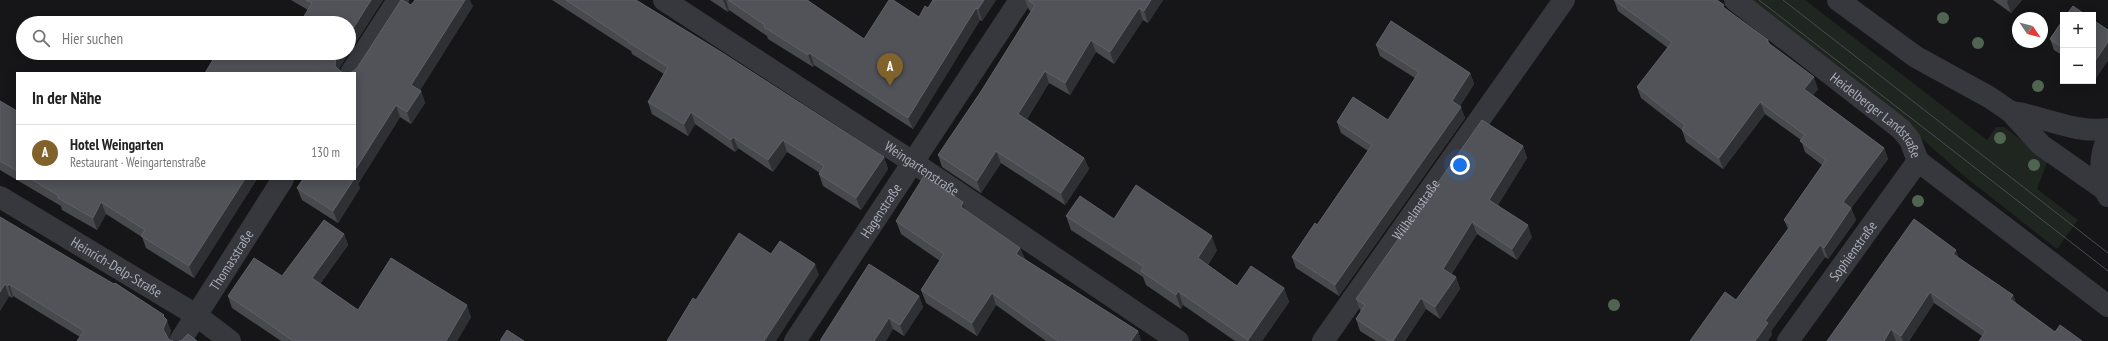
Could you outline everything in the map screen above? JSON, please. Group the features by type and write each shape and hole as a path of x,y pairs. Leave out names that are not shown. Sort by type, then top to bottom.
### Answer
{"street":[{"path":"352,72 398,0"},
{"name":"Weingartenstraße","path":"664,0 914,162 1178,341"},
{"name":"Hagenstraße","path":"795,341 1020,0"},
{"name":"Wilhelmstraße","path":"1323,341 1564,0"},
{"name":"Heidelberger Landstraße","path":"1735,0 1901,130 1910,140 1918,161 2108,306"},
{"path":"1838,0 1916,57 1988,96 2011,112 2041,145 2106,192"},
{"path":"2011,112 2032,115 2088,130 2108,129"},
{"path":"2106,192 2101,174 2101,159 2108,138"},
{"name":"Sophienstraße","path":"1788,341 1918,161"},
{"name":"Thomasstraße","path":"180,341 282,180"},
{"name":"Heinrich-Delp-Straße","path":"0,198 196,315 230,341"}],"shaded area":[{"path":"1746,0 1805,0 1987,140 1996,127 2004,127 2048,160 2037,189 2078,220 2057,249 1964,176 1912,130"}],"building":[{"path":"306,0 371,0 356,24 356,16 304,16 312,3"},
{"path":"401,0 411,5 415,0 465,0 411,85 421,91 407,112 396,105 356,168 356,72 352,72 357,68"},
{"path":"566,0 636,0 721,52 884,157 856,198 819,174 824,166 783,140 768,160 733,137 731,140 691,112 684,124 648,102 668,67"},
{"path":"728,0 807,0 864,39 889,0 893,0 919,17 925,6 928,8 933,0 984,0 978,9 976,8 908,118 810,53 808,55 764,27 765,25"},
{"path":"1028,0 1151,0 1144,11 1139,8 1110,52 1091,40 1065,83 1045,71 1018,114 1084,158 1061,193 996,151 977,181 938,155 982,90 1035,5"},
{"path":"1614,0 1717,0 1724,5 1723,7 1768,40 1767,42 1814,77 1804,89 1884,148 1843,202 1851,208 1824,248 1820,245 1765,321 1768,323 1755,341 1690,341 1725,292 1736,300 1791,225 1784,220 1826,160 1800,141 1805,135 1760,102 1719,158 1682,130 1685,125 1637,87 1672,42"},
{"path":"2073,6 2082,12 2068,12"},
{"path":"1391,21 1470,73 1452,101 1461,107 1335,285 1292,257 1315,223 1317,225 1372,145 1337,122 1353,97 1388,120 1419,72 1376,45"},
{"path":"2096,22 2108,30 2108,42 2096,60"},
{"path":"2060,24 2060,46 2050,39"},
{"path":"213,60 336,60 335,66 342,72 316,72 206,72"},
{"path":"0,101 16,110 16,170 0,161"},
{"path":"1482,120 1523,146 1489,200 1528,225 1512,249 1472,222 1443,269 1456,277 1435,307 1421,298 1393,341 1389,341 1356,319 1365,305 1356,299"},
{"path":"924,176 963,202 961,207 1020,248 1016,254 1138,331 1131,341 1058,341 992,293 972,323 921,290 944,254 896,221"},
{"path":"33,180 244,180 189,266 141,236 145,230 101,202 93,218 58,198 59,196"},
{"path":"302,180 353,180 333,211 297,188"},
{"path":"1136,185 1212,236 1198,258 1237,286 1251,266 1284,288 1248,340 1178,291 1176,295 1141,271 1144,267 1066,216 1080,196 1114,219"},
{"path":"0,217 114,284 115,283 164,315 163,316 167,320 163,329 169,340 173,341 77,341 84,331 9,284 8,286 5,284 0,292"},
{"path":"1914,219 1956,250 1953,254 2013,295 2010,299 2055,332 2060,325 2082,341 1979,341 1986,331 1930,292 1901,336 1891,329 1884,341 1827,341"},
{"path":"324,220 344,234 312,278 358,310 391,258 467,305 446,341 293,341 228,296 254,258 282,276"},
{"path":"739,233 771,254 780,241 815,264 764,341 667,341 693,298 696,300"},
{"path":"869,264 919,296 900,325 889,318 874,341 820,341"},
{"path":"507,330 524,341 500,341"},
{"path":"188,334 197,341 181,341"}],"tram line":[{"path":"1759,0 2108,271"},
{"path":"1783,0 2108,253"}],"place":[{"name":"Hotel Weingarten","path":"890,86"}]}
